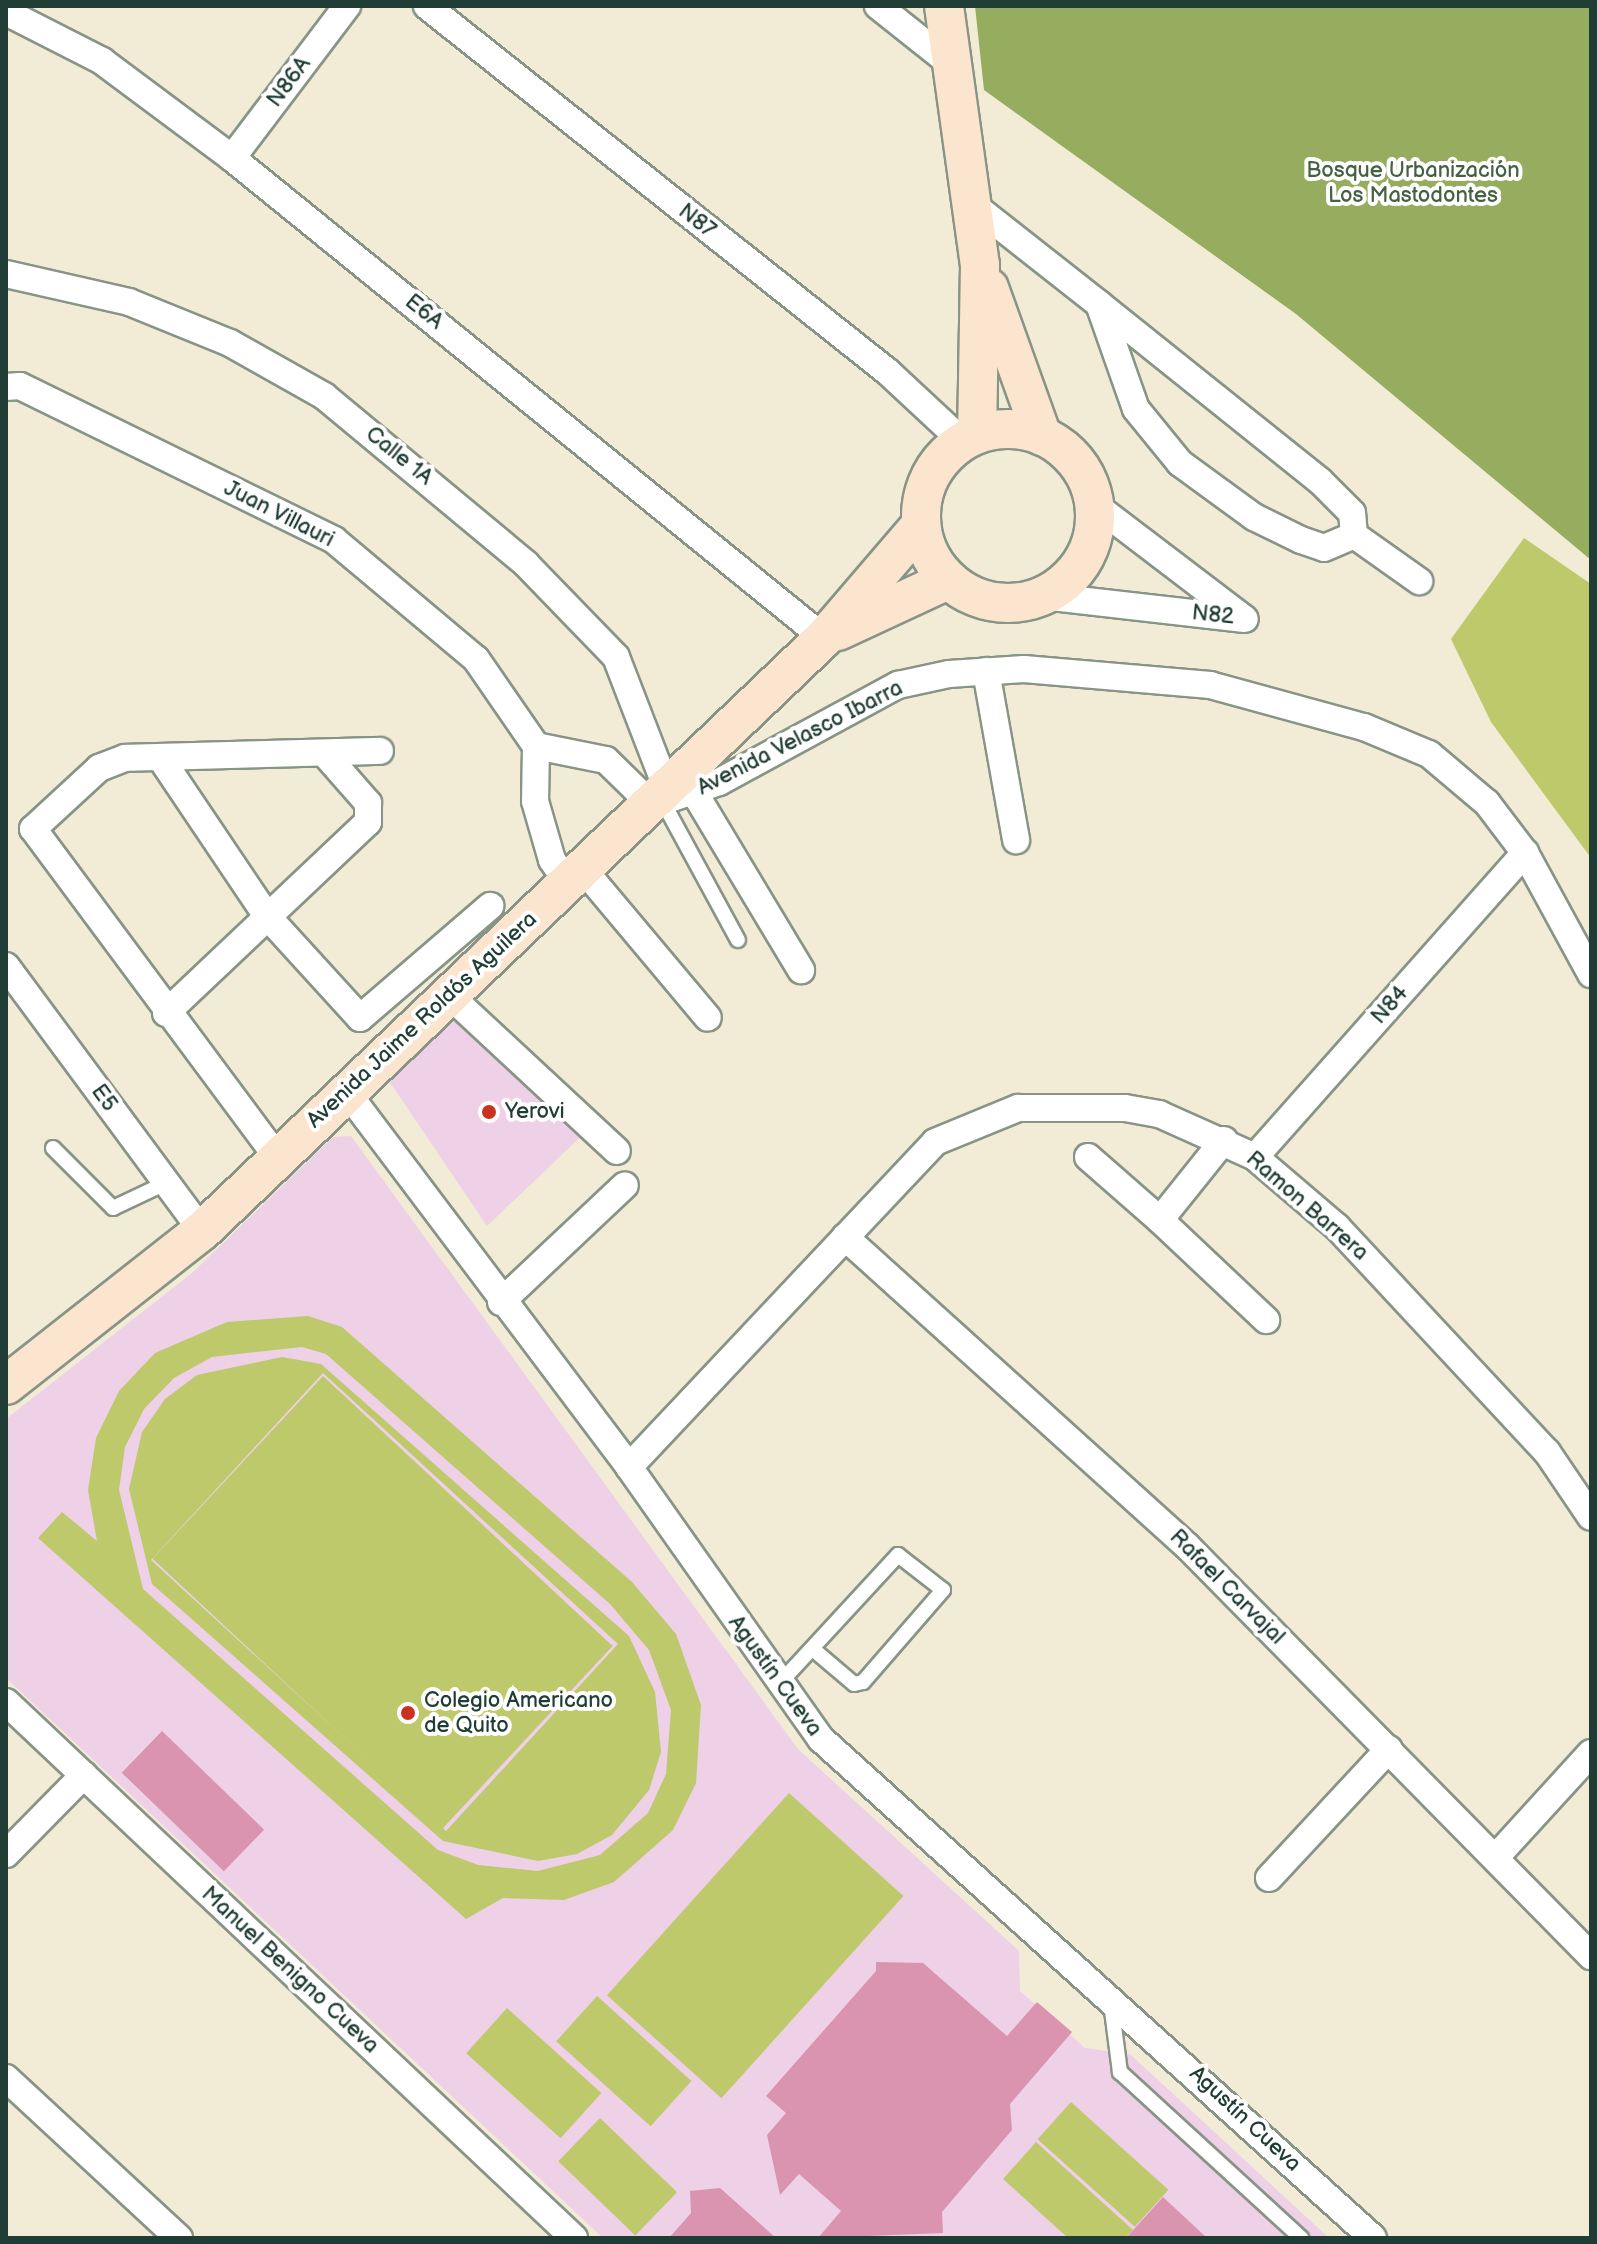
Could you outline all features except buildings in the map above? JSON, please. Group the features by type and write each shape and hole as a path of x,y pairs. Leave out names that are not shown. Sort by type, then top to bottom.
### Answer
{"street":[{"name":"N86A","path":"232,158 347,6"},
{"name":"N87","path":"427,6 970,438"},
{"path":"878,6 950,63"},
{"path":"944,6 980,265 970,438"},
{"name":"E6A","path":"6,12 102,61 232,158 824,638"},
{"path":"972,204 1320,481 1352,513 1354,535 1419,581"},
{"path":"980,265 1042,436"},
{"name":"Calle 1A","path":"6,274 129,302 230,343 373,434 526,564 616,657 669,797"},
{"path":"1099,304 1136,409 1180,463 1254,517 1301,540 1324,548 1354,535"},
{"name":"Juan Villauri","path":"6,387 20,386 334,540 476,659 536,746"},
{"path":"1021,430 1042,436 1077,463 1095,505 1089,549 1062,584 1043,596 983,600 948,580 921,525 930,478 970,438 1021,430"},
{"name":"N82","path":"1043,596 1245,619 1095,505"},
{"name":"Avenida Jaime Roldós Aguilera","path":"6,1385 202,1231 575,876 669,797 824,638 921,525"},
{"name":"Avenida Jaime Roldós Aguilera","path":"824,638 948,580"},
{"path":"986,671 1016,840"},
{"name":"Avenida Velasco Ibarra","path":"669,797 898,685 986,671 1185,681 1364,727 1429,754 1487,803 1525,853 1591,974"},
{"path":"708,1018 575,876 552,860 535,801 536,746 606,760 669,797 801,970"},
{"path":"277,1157 166,1013 33,829 109,762 380,751"},
{"path":"166,1013 368,822 368,803 326,755"},
{"path":"162,760 267,916 354,1015 368,1018 490,906"},
{"name":"N84","path":"1255,1157 1525,853"},
{"name":"E5","path":"6,966 202,1231"},
{"path":"449,995 617,1151"},
{"name":"Agustín Cueva","path":"346,1091 501,1302 629,1467 778,1685 821,1739 1110,1994 1373,2238"},
{"name":"Ramon Barrera","path":"629,1467 935,1142 1018,1108 1125,1108 1224,1140 1255,1157 1409,1301 1547,1452 1591,1517"},
{"path":"1160,1220 1224,1140"},
{"path":"1088,1157 1266,1320"},
{"path":"501,1302 625,1185"},
{"name":"Rafael Carvajal","path":"845,1237 1187,1546 1591,1956"},
{"name":"Manuel Benigno Cueva","path":"6,1702 574,2238"},
{"path":"1269,1878 1389,1749"},
{"path":"1496,1857 1591,1753"},
{"path":"6,1854 84,1775"},
{"path":"6,2078 179,2238"}],"lane":[{"path":"669,797 738,940"},
{"path":"53,1148 113,1208 166,1183"},
{"path":"778,1685 814,1650 898,1555 943,1590 863,1682 854,1684 814,1650"},
{"path":"1110,1994 1120,2072 1301,2238"}],"shaded area":[{"name":"Yerovi","path":"465,1011 590,1128 487,1226 389,1081"},
{"name":"Colegio Americano de Quito","path":"351,1136 798,1749 1019,1951 1020,1991 1085,2048 1130,2054 1329,2238 603,2238 6,1678 6,1419 192,1273 333,1137"}],"green space":[{"name":"Bosque Urbanización Los Mastodontes","path":"975,6 1591,6 1591,560 1296,314 984,90"},
{"path":"1524,538 1591,584 1591,858 1491,722 1451,639"},
{"path":"308,1316 342,1327 632,1582 676,1634 701,1705 696,1783 673,1830 614,1882 564,1900 503,1898 466,1919 38,1538 62,1512 97,1541 88,1490 96,1438 119,1391 155,1353 227,1322","holes":["302,1347 326,1354 610,1604 649,1650 671,1710 666,1774 648,1813 600,1855 538,1871 478,1865 438,1850 143,1589 119,1490 125,1447 144,1409 174,1378 212,1357"]},
{"path":"282,1357 321,1364 629,1636 655,1692 661,1752 649,1790 612,1835 577,1854 538,1861 443,1841 152,1584 129,1489 142,1432 165,1399 197,1375","holes":["323,1373 618,1644 446,1831 151,1560"]},
{"path":"323,1376 613,1646 442,1829 153,1559"},
{"path":"789,1793 903,1896 721,2098 607,1995"},
{"path":"597,1996 691,2081 651,2126 556,2041"},
{"path":"507,2008 601,2093 561,2138 466,2053"},
{"path":"1071,2102 1168,2190 1135,2227 1038,2139"},
{"path":"600,2118 677,2192 635,2235 558,2161"},
{"path":"1036,2142 1133,2230 1125,2238 1068,2238 1003,2179"}],"place":[{"name":"Yerovi","path":"489,1112"},
{"name":"Colegio Americano de Quito","path":"408,1713"}]}
